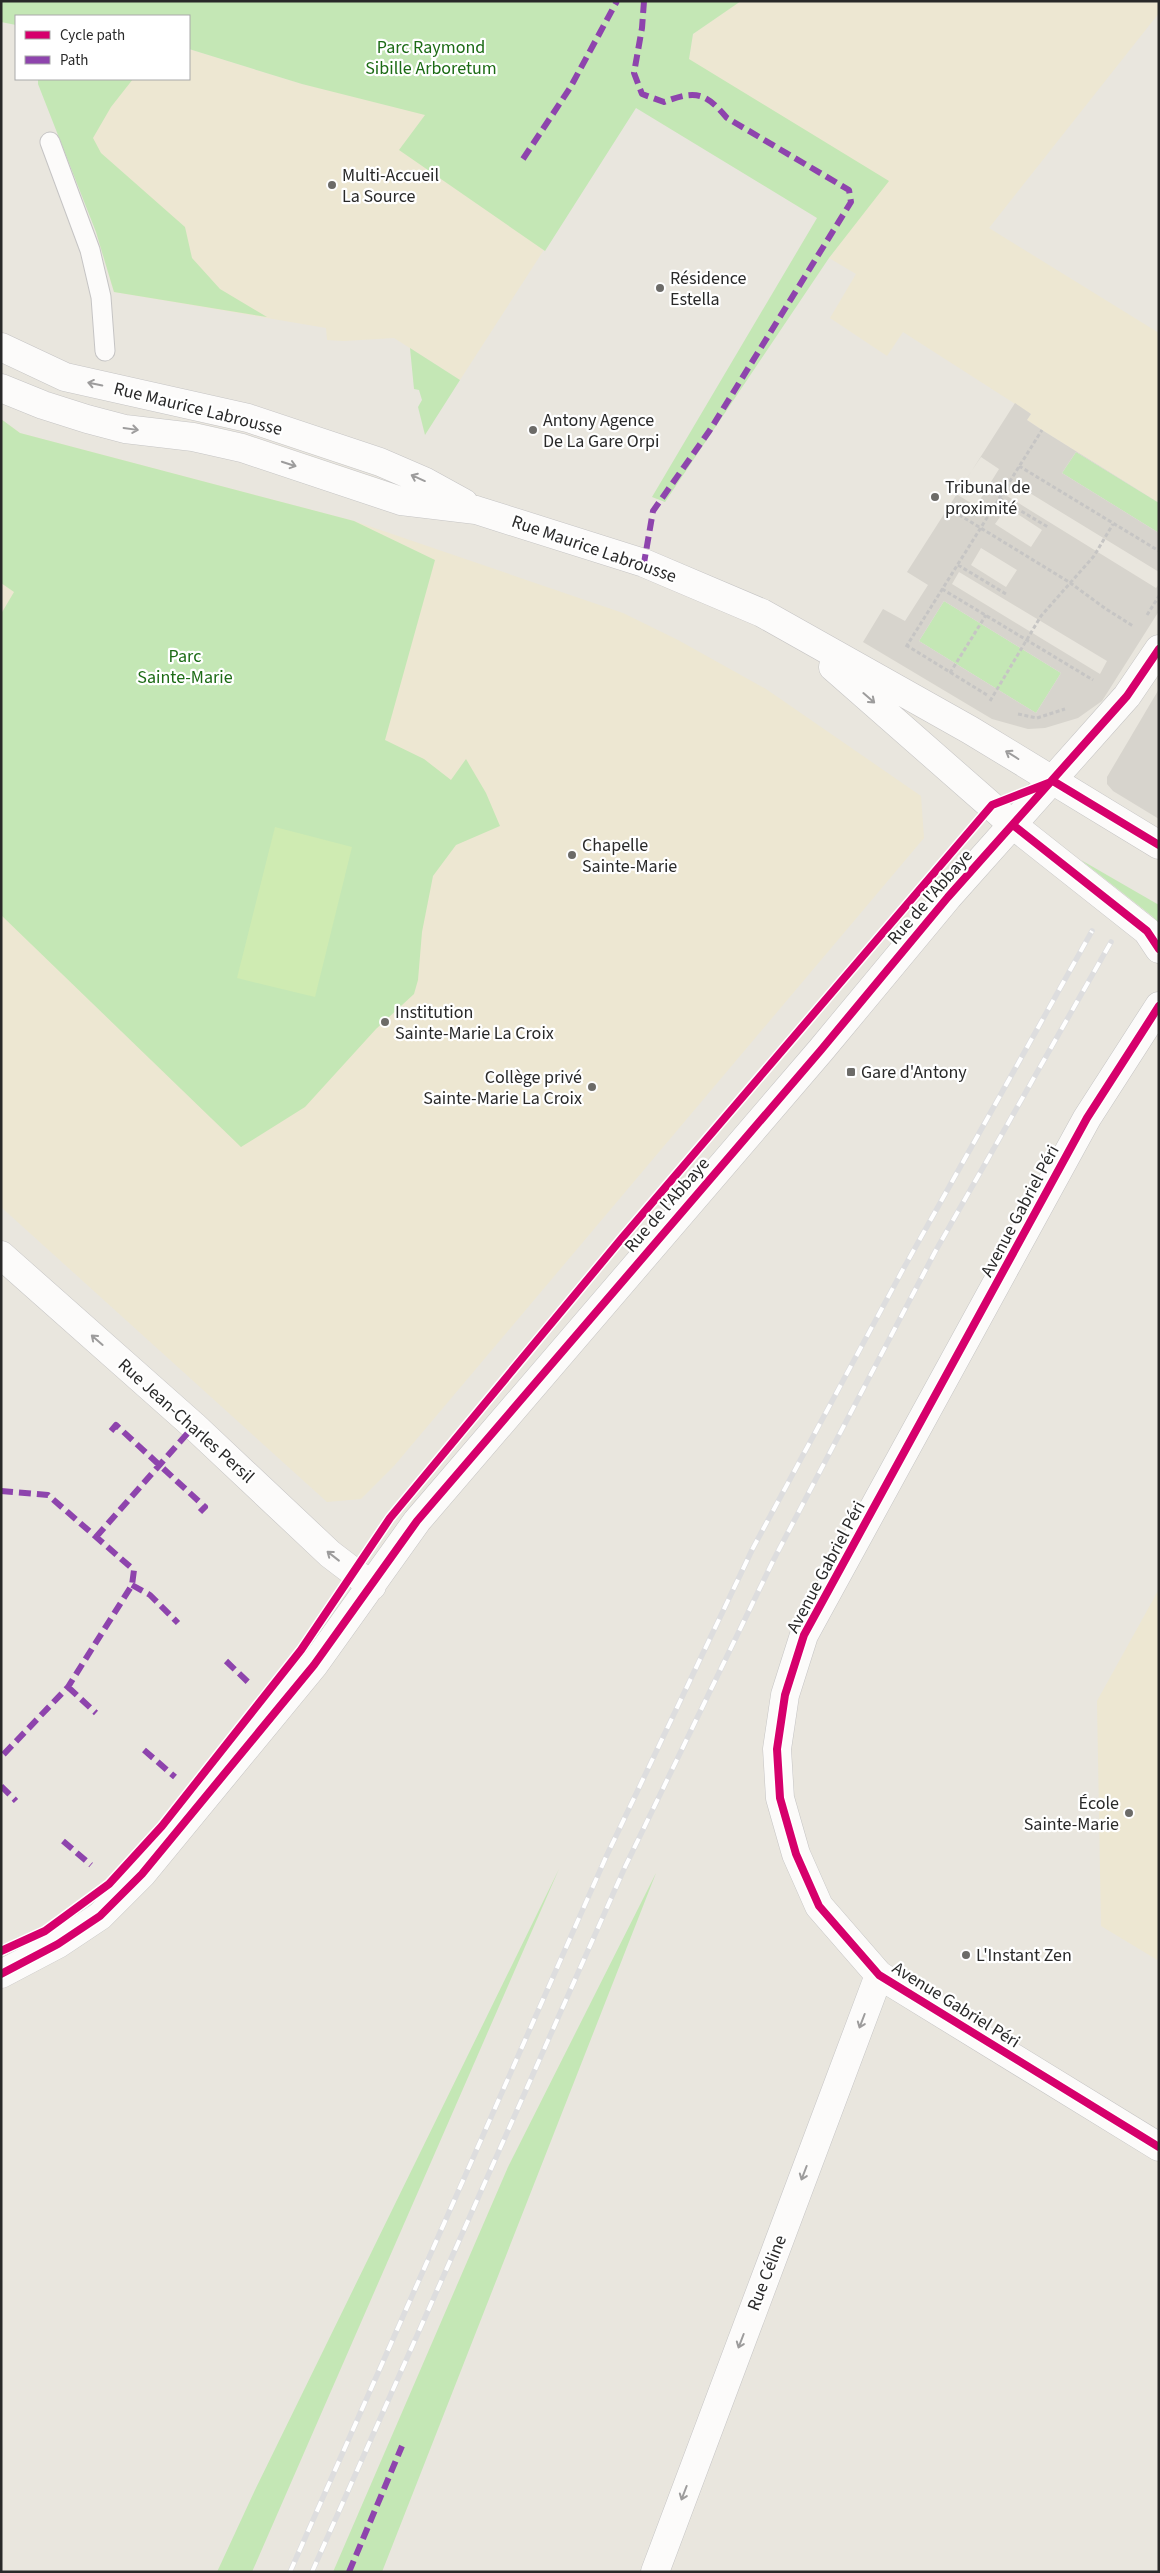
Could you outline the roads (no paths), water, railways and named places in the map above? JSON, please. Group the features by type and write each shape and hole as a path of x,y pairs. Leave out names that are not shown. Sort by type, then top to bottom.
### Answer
{"main road":[{"name":"Rue Maurice Labrousse","path":"1,346 66,377 248,418 380,462 424,481 476,510"},
{"name":"Rue Maurice Labrousse","path":"1,388 43,405 106,424 125,429 193,437 242,448 401,500 476,510 644,563 762,613 970,730 1159,845"},
{"name":"Rue Maurice Labrousse","path":"792,631 1013,825"},
{"name":"Rue de l'Abbaye","path":"1,1974 58,1944 100,1916 142,1874 314,1665 417,1521 821,1050 948,897 1127,696 1159,649"},
{"path":"1013,825 1146,931 1159,949"},
{"name":"Avenue Gabriel Péri","path":"1159,1006 1087,1118 925,1418 804,1635 785,1694 777,1749 780,1798 796,1854 819,1906 879,1975 1159,2147"},
{"name":"Rue Jean-Charles Persil","path":"1,1255 194,1426 330,1554 372,1586"},
{"name":"Rue Céline","path":"655,2572 879,1975"}],"lane":[{"path":"50,142 90,250 101,297 105,351"}],"railway":[{"path":"290,2572 606,1857 753,1548 901,1273 1092,931"},
{"path":"312,2572 625,1867 774,1559 935,1252 1111,942"}],"place":[{"name":"Multi-Accueil La Source","path":"332,185"},
{"name":"Résidence Estella","path":"660,288"},
{"name":"Antony Agence De La Gare Orpi","path":"533,430"},
{"name":"Tribunal de proximité","path":"935,497"},
{"name":"Chapelle Sainte-Marie","path":"572,855"},
{"name":"Institution Sainte-Marie La Croix","path":"385,1022"},
{"name":"Gare d'Antony","path":"851,1072"},
{"name":"Collège privé Sainte-Marie La Croix","path":"592,1087"},
{"name":"École Sainte-Marie","path":"1129,1813"},
{"name":"L'Instant Zen","path":"966,1955"}],"park label":[{"name":"Parc Raymond Sibille Arboretum","path":"431,57"},
{"name":"Parc Sainte-Marie","path":"185,666"}]}
